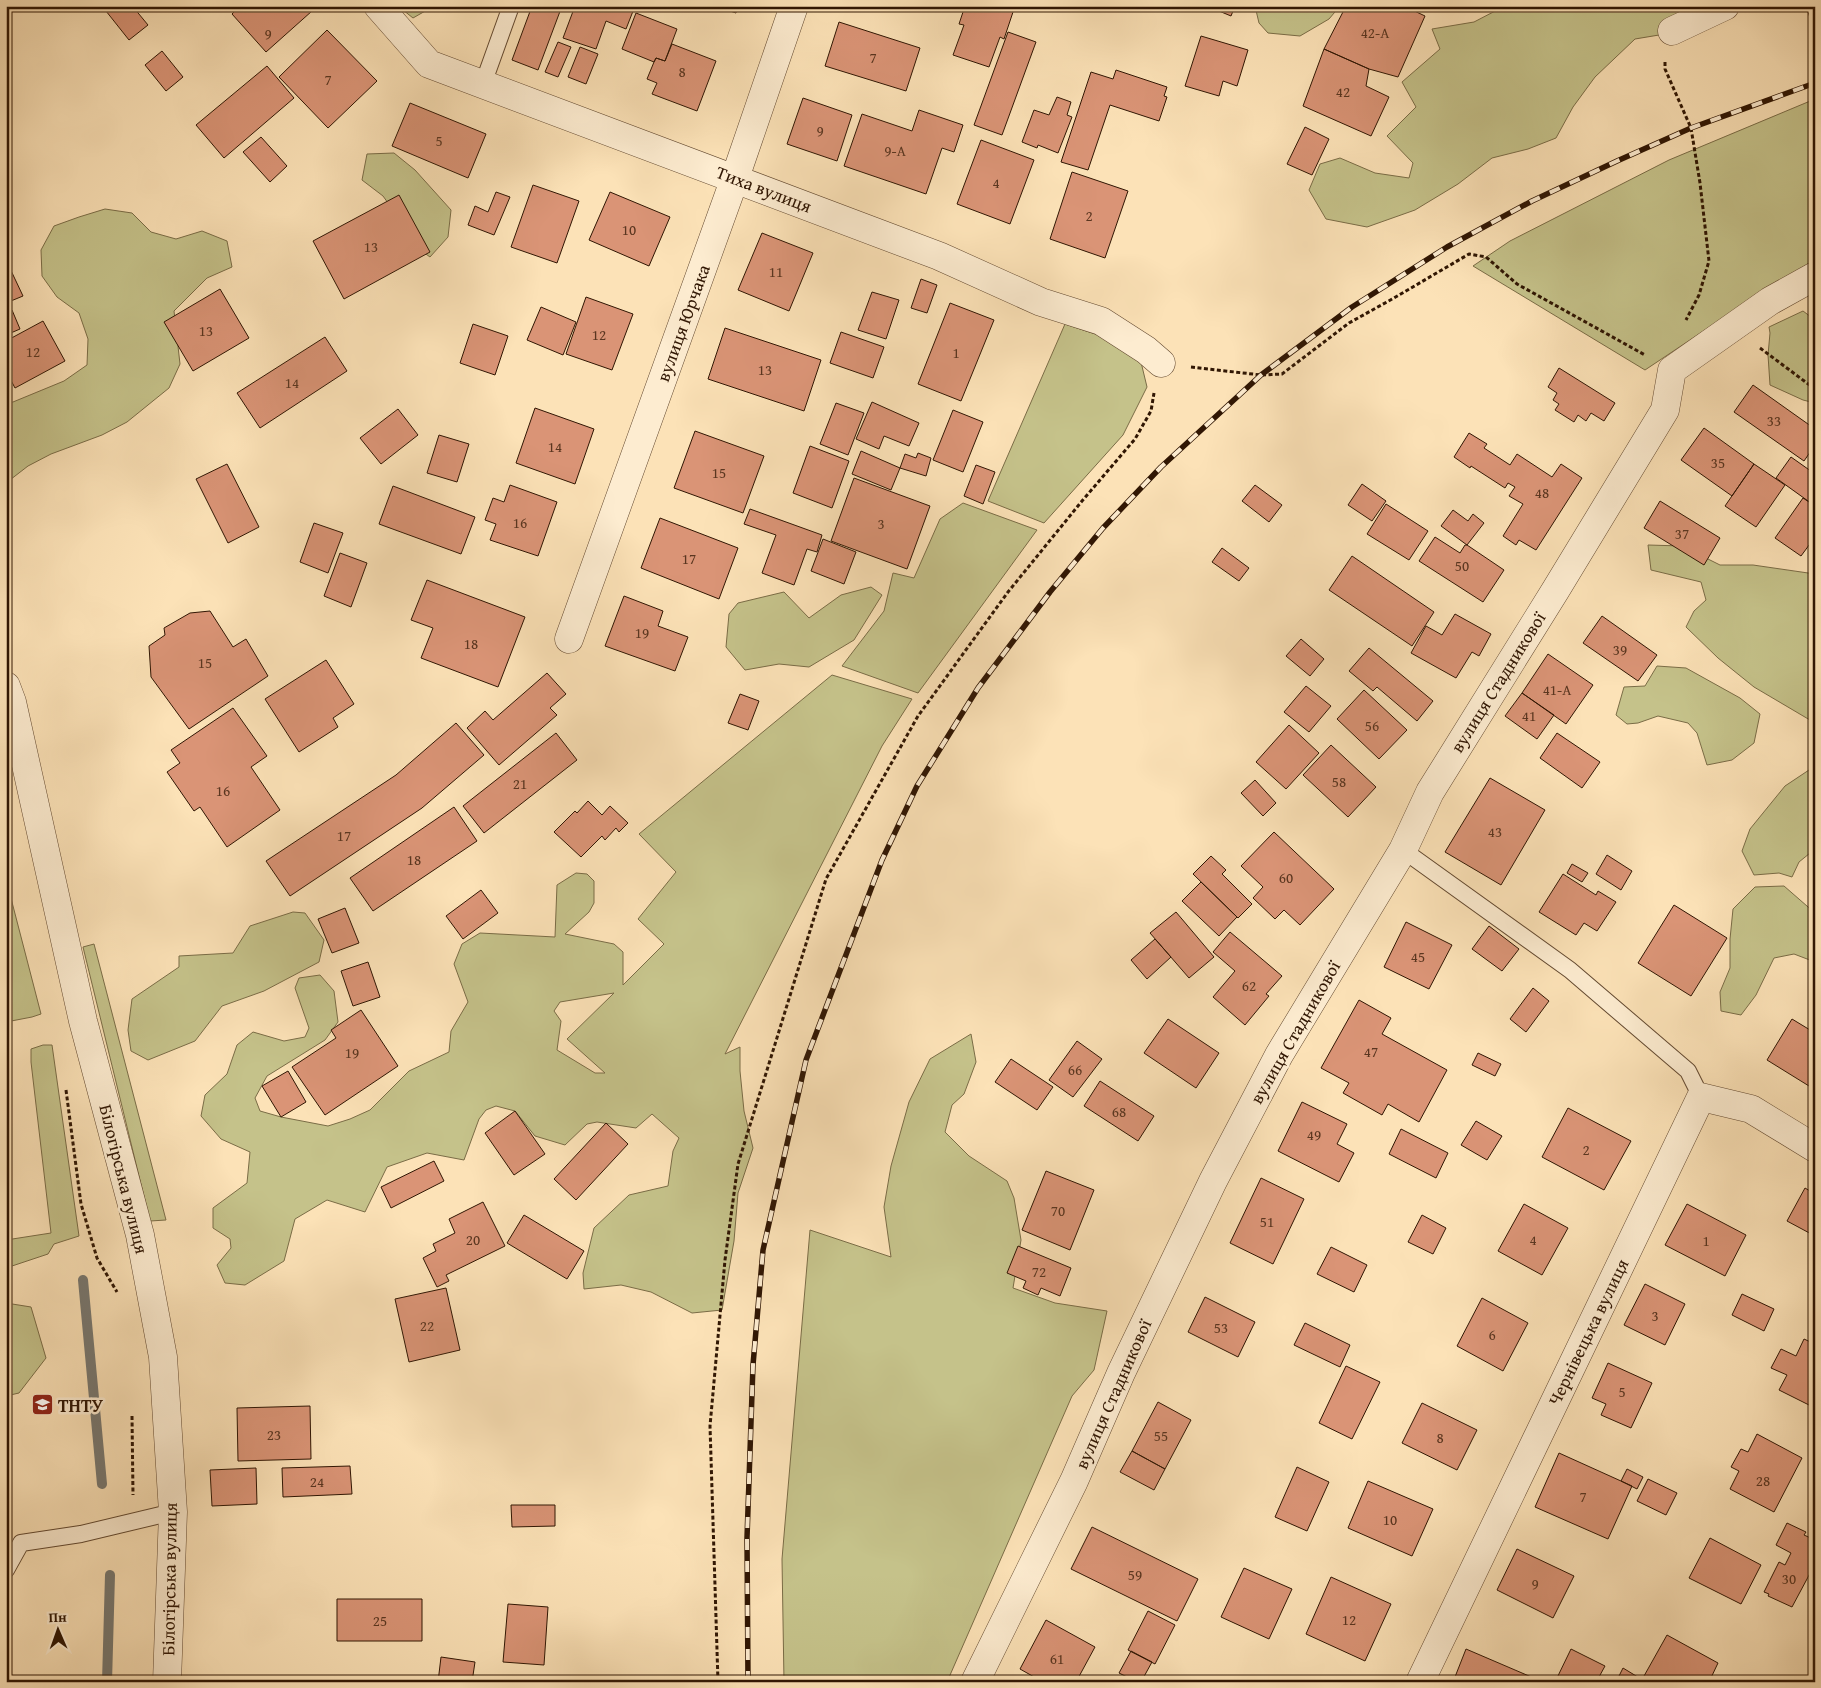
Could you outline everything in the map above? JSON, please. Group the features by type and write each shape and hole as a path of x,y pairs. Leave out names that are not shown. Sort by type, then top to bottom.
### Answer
{"street":[{"name":"Тиха вулиця","path":"378,6 429,64 939,256 1042,302 1101,321 1146,350 1161,363"},
{"name":"вулиця Юрчака","path":"569,639 735,178 794,6"},
{"path":"1672,31 1725,6"},
{"path":"1672,370 1770,302 1815,276"},
{"name":"вулиця Стадникової","path":"975,1682 1074,1481 1120,1373 1213,1180 1279,1055 1403,850 1430,792 1665,410 1672,370"},
{"name":"Білогірська вулиця","path":"6,686 14,711 83,1021 140,1235 163,1357 172,1512 167,1682"},
{"path":"1701,1096 1751,1109 1815,1148"},
{"name":"Чернівецька вулиця","path":"1420,1682 1701,1096"}],"lane":[{"path":"483,84 512,6"},
{"path":"1403,850 1570,970 1688,1071 1701,1096"},
{"path":"6,1570 14,1543 81,1534 172,1512"}],"path":[{"path":"718,1682 710,1426 725,1260 738,1164 826,879 918,716 1008,592 1082,501 1135,440 1151,411 1161,363 1261,375 1282,374 1349,323 1468,254 1486,257 1516,284 1672,370 1676,341 1699,295 1709,261 1700,183 1691,128 1665,69 1664,44 1672,31"},
{"path":"1734,328 1815,389"},
{"path":"65,1086 81,1204 97,1258 117,1292"},
{"path":"132,1411 133,1521"}],"shaded area":[{"path":"398,6 434,6 413,18"},
{"path":"1255,6 1340,6 1329,19 1300,36 1268,33 1259,23"},
{"path":"1522,6 1738,6 1677,32 1635,39 1595,77 1573,107 1556,138 1528,149 1492,158 1458,184 1415,210 1367,227 1326,219 1309,190 1320,164 1340,158 1375,173 1409,178 1413,163 1387,136 1416,107 1402,82 1440,49 1432,29 1474,22 1499,9"},
{"path":"1815,99 1815,260 1771,286 1645,370 1473,266 1510,241 1669,160"},
{"path":"394,153 415,170 451,210 448,237 430,257 408,241 398,217 383,196 362,180 367,154"},
{"path":"105,209 132,213 151,232 176,239 202,231 227,241 232,267 207,278 174,311 180,364 169,388 127,422 102,435 51,454 28,466 6,483 6,403 13,402 64,381 87,365 88,339 79,313 57,297 42,276 41,250 54,226"},
{"path":"1803,311 1815,320 1815,403 1803,400 1770,385 1769,327"},
{"path":"1065,324 1104,337 1140,358 1147,387 1123,435 1044,523 988,501"},
{"path":"963,503 1037,530 918,693 842,666 884,611 893,573 914,578 940,519"},
{"path":"1648,545 1682,546 1720,565 1753,565 1815,574 1815,723 1754,687 1718,658 1686,627 1694,611 1706,600 1701,582 1651,570"},
{"path":"871,587 882,595 854,640 809,667 779,664 745,670 726,647 729,614 738,603 784,592 809,618 841,595"},
{"path":"1657,666 1686,668 1740,698 1760,714 1754,743 1732,760 1707,765 1697,733 1688,723 1658,716 1638,723 1627,724 1616,715 1624,687 1645,686"},
{"path":"832,675 912,699 882,746 725,1054 740,1047 744,1111 753,1148 738,1193 734,1241 722,1310 692,1313 651,1292 621,1285 584,1289 583,1273 594,1228 629,1195 668,1186 673,1151 679,1138 652,1114 636,1128 597,1122 587,1124 565,1145 535,1136 515,1111 496,1106 486,1110 479,1119 464,1160 427,1153 387,1167 365,1212 327,1200 295,1219 284,1261 245,1285 225,1283 217,1265 231,1248 230,1239 213,1228 213,1208 247,1183 250,1152 221,1139 201,1116 205,1095 227,1074 237,1045 253,1032 284,1041 305,1037 309,1028 295,988 299,978 320,975 334,991 338,1022 325,1040 267,1076 255,1098 260,1111 328,1126 370,1110 409,1071 449,1052 451,1031 468,1002 454,964 462,944 480,933 555,937 557,885 576,873 587,874 594,881 594,903 589,912 565,934 614,944 623,952 623,985 664,944 638,919 676,872 639,834","holes":["614,993 567,1039 605,1073 595,1073 557,1050 561,1021 554,1011 560,1002"]},
{"path":"1812,768 1815,768 1815,849 1799,862 1792,877 1779,873 1754,875 1742,851 1750,829 1785,786"},
{"path":"6,879 41,1014 6,1022"},
{"path":"1784,886 1815,913 1815,962 1794,954 1774,958 1756,995 1741,1015 1721,1011 1720,992 1730,968 1733,909 1755,887"},
{"path":"293,912 305,913 324,940 319,962 264,991 222,1006 195,1041 148,1060 131,1051 128,1030 132,999 179,967 179,956 233,953 250,926"},
{"path":"94,944 166,1220 150,1221 83,947"},
{"path":"971,1034 976,1062 964,1094 952,1105 945,1132 969,1156 1007,1181 1014,1198 1021,1240 1013,1288 1055,1303 1107,1311 1094,1370 1072,1396 947,1682 784,1682 782,1559 810,1230 891,1257 884,1207 891,1166 909,1102 930,1059"},
{"path":"43,1045 52,1045 79,1236 54,1244 48,1254 6,1268 6,1240 51,1233 31,1062 31,1049"},
{"path":"6,1303 31,1307 46,1358 19,1393 6,1396"}],"building":[{"path":"102,6 136,6 134,8 148,25 129,40"},
{"path":"240,6 307,6 312,11 266,52 232,14"},
{"path":"532,6 562,6 538,70 512,60"},
{"path":"575,6 635,6 626,29 606,21 596,49 563,38"},
{"path":"715,6 738,6 736,13"},
{"path":"965,6 1015,6 1004,39 1000,37 989,67 953,55 964,25 959,24"},
{"path":"1207,6 1235,6 1231,16"},
{"path":"1346,6 1404,6 1425,16 1398,77 1369,69 1324,49"},
{"path":"1806,6 1815,6 1815,23 1812,24"},
{"path":"636,13 677,29 665,61 656,58 654,62 622,49"},
{"path":"839,22 920,48 906,91 825,66"},
{"path":"327,30 377,81 328,128 279,77"},
{"path":"1008,32 1036,42 1002,135 974,125"},
{"path":"1201,36 1248,50 1237,86 1223,81 1219,96 1185,86"},
{"path":"558,42 571,47 558,77 545,72"},
{"path":"672,44 716,61 697,111 652,94 657,83 647,79 656,58 665,61"},
{"path":"580,47 598,54 586,84 568,77"},
{"path":"1324,49 1369,69 1366,86 1389,97 1371,136 1303,106"},
{"path":"162,51 183,77 166,91 145,65"},
{"path":"267,66 294,98 224,158 196,125"},
{"path":"1116,70 1167,87 1164,96 1167,97 1159,121 1110,105 1088,170 1061,162 1091,72 1113,79"},
{"path":"1057,97 1071,102 1067,115 1072,117 1058,153 1038,145 1037,148 1022,142 1034,110 1049,115"},
{"path":"803,98 852,115 837,161 787,144"},
{"path":"410,103 486,134 468,178 392,146"},
{"path":"919,110 963,125 954,152 942,148 926,194 844,166 862,114 912,131"},
{"path":"1305,127 1329,139 1312,175 1287,164"},
{"path":"261,137 287,166 270,182 243,152"},
{"path":"981,140 1034,160 1010,224 957,204"},
{"path":"1072,172 1128,191 1105,258 1050,239"},
{"path":"533,185 579,201 557,263 511,247"},
{"path":"496,192 510,197 494,235 468,225 475,206 488,212"},
{"path":"610,192 670,217 649,266 589,240"},
{"path":"399,195 430,252 344,299 313,241"},
{"path":"762,233 813,253 789,311 738,290"},
{"path":"6,260 23,296 6,303"},
{"path":"921,279 937,285 927,313 911,308"},
{"path":"220,289 249,338 193,371 164,322"},
{"path":"872,292 899,300 886,339 858,330"},
{"path":"586,297 633,314 612,370 566,354"},
{"path":"950,303 994,320 961,401 918,384"},
{"path":"541,307 576,322 563,355 527,340"},
{"path":"12,310 20,329 6,335 6,312"},
{"path":"43,321 65,361 15,388 6,371 6,341"},
{"path":"473,324 508,336 495,375 460,363"},
{"path":"725,328 821,360 804,411 708,379"},
{"path":"841,332 884,347 873,378 830,363"},
{"path":"325,337 347,371 260,428 237,393"},
{"path":"1559,368 1615,403 1604,421 1591,413 1586,421 1578,415 1574,422 1555,410 1559,404 1553,400 1557,393 1548,387"},
{"path":"1753,385 1815,429 1815,445 1804,461 1734,412"},
{"path":"872,402 919,423 909,446 884,436 879,449 856,439"},
{"path":"836,403 864,413 848,455 820,444"},
{"path":"535,408 594,429 575,484 516,463"},
{"path":"398,409 418,435 381,464 360,438"},
{"path":"953,410 983,422 963,472 933,460"},
{"path":"1704,428 1754,464 1732,496 1681,460"},
{"path":"695,431 764,456 743,513 674,488"},
{"path":"1469,433 1487,444 1484,448 1510,465 1517,454 1552,477 1561,464 1582,478 1536,550 1519,540 1516,545 1503,536 1523,504 1509,496 1515,487 1508,483 1505,488 1454,457"},
{"path":"439,435 469,444 457,482 427,473"},
{"path":"810,446 849,461 832,508 793,493"},
{"path":"861,451 900,468 891,490 852,474"},
{"path":"918,453 931,458 926,476 900,468 905,454 916,458"},
{"path":"1791,457 1815,474 1815,506 1776,478"},
{"path":"227,464 259,527 228,543 196,479"},
{"path":"1754,464 1785,485 1756,527 1725,506"},
{"path":"976,465 995,472 983,504 964,496"},
{"path":"854,478 930,506 907,569 831,541"},
{"path":"1362,484 1386,501 1372,521 1348,505"},
{"path":"510,485 557,502 538,556 490,540 496,524 485,520 493,498 504,502"},
{"path":"1255,485 1282,505 1269,522 1242,501"},
{"path":"393,486 475,517 461,554 379,524"},
{"path":"1803,498 1815,506 1815,537 1801,556 1775,538"},
{"path":"1660,501 1720,538 1704,565 1644,528"},
{"path":"1386,504 1428,531 1409,560 1367,534"},
{"path":"750,509 822,535 817,552 807,549 794,585 762,573 776,535 744,524"},
{"path":"1453,510 1468,521 1473,514 1484,523 1467,545 1441,526"},
{"path":"660,518 738,548 719,599 641,568"},
{"path":"314,523 343,533 328,573 300,562"},
{"path":"1435,537 1460,553 1465,545 1467,545 1504,570 1483,602 1419,561"},
{"path":"823,539 856,552 844,584 811,571"},
{"path":"1222,548 1249,568 1239,581 1212,562"},
{"path":"340,553 367,563 351,607 324,596"},
{"path":"1352,556 1434,612 1412,646 1329,590"},
{"path":"427,580 525,617 498,687 421,658 433,628 411,620"},
{"path":"624,596 663,611 658,626 688,637 675,671 605,646"},
{"path":"210,611 233,647 246,639 268,676 189,729 151,677 149,646 165,635 164,628 190,613"},
{"path":"1455,614 1491,634 1479,656 1472,652 1456,678 1411,653 1426,626 1442,635"},
{"path":"1602,616 1657,655 1638,681 1583,643"},
{"path":"1301,639 1324,659 1310,676 1286,656"},
{"path":"1369,648 1433,701 1417,721 1377,687 1373,691 1349,671"},
{"path":"1548,654 1593,685 1566,724 1522,693"},
{"path":"326,660 354,704 333,718 338,727 299,752 265,699"},
{"path":"547,673 566,694 550,708 557,715 499,765 467,728 485,711 493,720"},
{"path":"1306,686 1331,706 1309,732 1284,712"},
{"path":"1364,690 1407,730 1379,759 1337,719"},
{"path":"1522,693 1554,715 1537,739 1505,716"},
{"path":"740,694 759,701 748,730 728,723"},
{"path":"233,708 267,756 251,767 280,810 227,847 200,807 194,811 167,772 180,763 171,750"},
{"path":"456,723 484,755 422,808 290,896 266,861 396,775"},
{"path":"1289,725 1319,753 1286,789 1256,762"},
{"path":"556,733 577,760 484,833 463,806"},
{"path":"1557,733 1600,762 1582,788 1540,758"},
{"path":"1331,745 1376,787 1348,817 1303,775"},
{"path":"1490,778 1545,810 1501,885 1445,852"},
{"path":"1255,780 1276,803 1263,816 1241,793"},
{"path":"588,801 602,815 610,806 628,823 619,832 616,828 605,840 602,836 581,857 554,832"},
{"path":"454,807 477,841 373,911 350,878"},
{"path":"1274,832 1334,889 1300,925 1284,910 1275,919 1253,898 1263,887 1241,866"},
{"path":"1607,855 1632,871 1621,890 1596,874"},
{"path":"1211,856 1226,870 1222,874 1252,904 1238,918 1193,874"},
{"path":"1572,864 1588,873 1582,882 1567,873"},
{"path":"1563,874 1596,895 1598,891 1616,902 1597,931 1584,923 1576,935 1539,912"},
{"path":"1201,882 1237,917 1219,936 1182,901"},
{"path":"481,890 498,913 463,939 446,916"},
{"path":"1674,905 1727,938 1691,996 1638,963"},
{"path":"345,908 359,943 332,953 318,919"},
{"path":"1176,912 1214,957 1189,978 1150,933"},
{"path":"1406,922 1452,945 1429,989 1384,967"},
{"path":"1489,926 1519,949 1502,971 1472,949"},
{"path":"1230,932 1282,976 1266,994 1269,996 1245,1025 1213,997 1235,971 1213,952"},
{"path":"1155,939 1171,957 1147,979 1131,960"},
{"path":"368,962 380,997 353,1006 341,971"},
{"path":"1533,988 1549,1001 1526,1032 1510,1019"},
{"path":"1359,1000 1391,1018 1382,1034 1447,1070 1419,1122 1388,1104 1382,1115 1343,1093 1349,1083 1321,1068"},
{"path":"361,1010 398,1066 325,1115 292,1067 336,1038 331,1030"},
{"path":"1168,1019 1219,1053 1196,1088 1144,1053"},
{"path":"1792,1019 1815,1033 1815,1077 1809,1086 1767,1060"},
{"path":"1077,1041 1102,1059 1073,1097 1049,1080"},
{"path":"1478,1053 1501,1064 1495,1076 1472,1065"},
{"path":"1011,1059 1053,1087 1037,1110 995,1082"},
{"path":"288,1071 306,1102 281,1117 262,1086"},
{"path":"1100,1081 1154,1116 1138,1141 1084,1106"},
{"path":"1302,1102 1347,1124 1337,1144 1354,1153 1339,1182 1278,1151"},
{"path":"1568,1108 1631,1141 1604,1190 1542,1157"},
{"path":"515,1111 545,1154 514,1175 485,1133"},
{"path":"1476,1121 1502,1136 1487,1160 1461,1145"},
{"path":"606,1123 628,1144 576,1200 554,1179"},
{"path":"1401,1129 1448,1153 1436,1178 1389,1154"},
{"path":"434,1161 444,1181 391,1208 381,1187"},
{"path":"1046,1171 1094,1190 1070,1250 1022,1230"},
{"path":"1261,1178 1304,1199 1273,1264 1230,1243"},
{"path":"1805,1188 1815,1194 1815,1236 1787,1221"},
{"path":"483,1202 505,1246 446,1275 449,1281 437,1287 423,1258 436,1251 433,1244 455,1233 449,1219"},
{"path":"1524,1204 1568,1228 1542,1275 1498,1251"},
{"path":"1687,1204 1746,1235 1725,1276 1665,1245"},
{"path":"524,1215 584,1251 567,1279 507,1243"},
{"path":"1422,1215 1446,1228 1433,1254 1408,1242"},
{"path":"1018,1246 1071,1268 1060,1296 1041,1288 1038,1295 1023,1288 1026,1281 1007,1273"},
{"path":"1331,1247 1367,1265 1354,1292 1317,1274"},
{"path":"1645,1284 1685,1304 1665,1345 1624,1325"},
{"path":"446,1288 460,1350 409,1362 395,1299"},
{"path":"1742,1294 1774,1309 1764,1331 1732,1315"},
{"path":"1205,1297 1255,1322 1238,1357 1188,1332"},
{"path":"1482,1298 1528,1323 1503,1371 1457,1346"},
{"path":"1305,1323 1350,1345 1340,1367 1294,1345"},
{"path":"1804,1339 1815,1344 1815,1408 1779,1390 1787,1375 1771,1368 1781,1349 1796,1356"},
{"path":"1608,1363 1652,1383 1631,1428 1601,1415 1606,1404 1592,1398"},
{"path":"1346,1366 1380,1382 1352,1439 1319,1423"},
{"path":"1158,1402 1191,1420 1165,1469 1132,1451"},
{"path":"1422,1403 1477,1430 1457,1470 1402,1443"},
{"path":"310,1406 311,1459 238,1461 237,1408"},
{"path":"1757,1434 1802,1458 1774,1512 1730,1489 1739,1471 1731,1467 1741,1449 1748,1452"},
{"path":"1132,1451 1165,1469 1154,1490 1120,1472"},
{"path":"1559,1453 1632,1486 1608,1539 1535,1507"},
{"path":"350,1466 352,1494 283,1497 282,1468"},
{"path":"1297,1467 1329,1482 1307,1531 1275,1517"},
{"path":"256,1468 257,1504 212,1506 210,1470"},
{"path":"1627,1469 1643,1477 1637,1489 1621,1481"},
{"path":"1648,1479 1677,1493 1666,1515 1637,1501"},
{"path":"1368,1481 1433,1509 1412,1556 1348,1528"},
{"path":"511,1505 555,1505 555,1526 512,1527"},
{"path":"1787,1523 1806,1532 1804,1535 1815,1540 1815,1564 1792,1607 1768,1596 1769,1594 1764,1592 1779,1562 1785,1565 1791,1553 1776,1545"},
{"path":"1092,1527 1198,1579 1177,1621 1071,1569"},
{"path":"1710,1538 1761,1565 1741,1604 1689,1578"},
{"path":"1517,1549 1574,1576 1553,1618 1497,1590"},
{"path":"1244,1568 1292,1589 1269,1639 1221,1617"},
{"path":"1331,1577 1391,1604 1365,1661 1306,1634"},
{"path":"337,1599 422,1599 422,1641 337,1641"},
{"path":"508,1604 548,1607 544,1665 503,1662"},
{"path":"1148,1611 1175,1625 1155,1664 1128,1650"},
{"path":"1046,1620 1095,1647 1076,1682 1043,1682 1020,1669"},
{"path":"1667,1635 1718,1663 1709,1682 1654,1682 1644,1676"},
{"path":"1466,1649 1536,1679 1535,1682 1453,1682"},
{"path":"1571,1649 1605,1666 1599,1677 1608,1682 1555,1682"},
{"path":"1131,1651 1152,1662 1141,1682 1137,1682 1119,1673"},
{"path":"441,1657 475,1662 472,1682 438,1682"},
{"path":"1623,1668 1646,1682 1616,1682"},
{"path":"1214,1677 1224,1682 1212,1682"}],"waterway":[{"path":"83,1280 102,1484"},
{"path":"107,1682 110,1575"}],"railway":[{"path":"748,1682 747,1538 753,1365 763,1250 806,1060 882,860 917,786 978,688 1050,592 1103,528 1161,467 1261,375 1352,307 1447,247 1532,201 1691,128 1815,83"}],"place":[{"name":"ТНТУ","path":"42,1405"}]}
